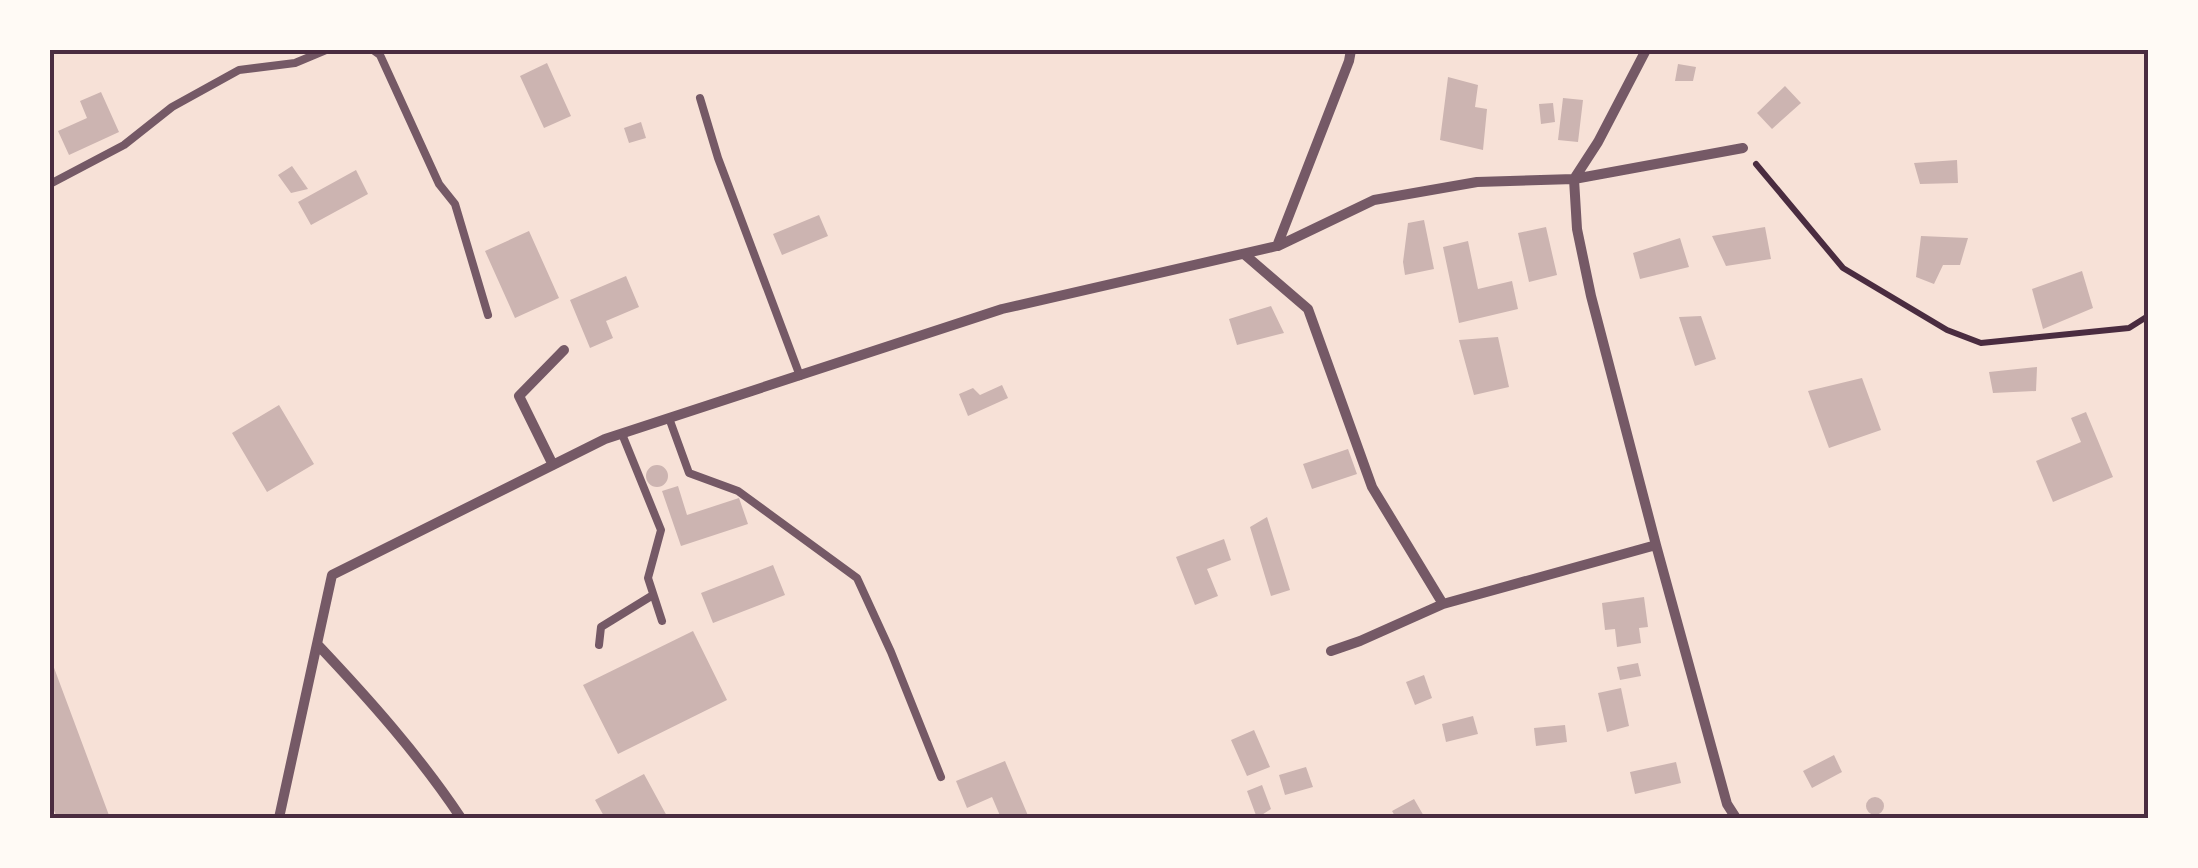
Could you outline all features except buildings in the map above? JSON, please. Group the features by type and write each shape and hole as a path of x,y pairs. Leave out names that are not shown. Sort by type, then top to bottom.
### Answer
{"street":[{"path":"1277,246 1351,50"},
{"path":"1646,50 1574,179 1576,228 1590,296 1656,545 1727,804 1736,818"},
{"path":"278,818 332,575 605,439 1002,310 1277,246 1374,200 1477,182 1574,179 1743,148"},
{"path":"1244,254 1308,309 1372,487 1444,604"},
{"path":"553,466 519,396 564,350"},
{"path":"1331,651 1444,604 1656,545"},
{"path":"317,644 368,698 437,782 461,818"}],"lane":[{"path":"50,184 124,145 172,107 239,70 295,63 326,50"},
{"path":"372,50 380,55 439,184 454,204 488,315"},
{"path":"700,98 800,376"},
{"path":"670,418 689,473 738,491 857,578 941,777"},
{"path":"622,434 661,530 648,578 662,621"},
{"path":"599,646 602,627 654,595"}],"path":[{"path":"1743,148 1843,268 1947,330 1981,342 2130,328 2148,316"}]}
